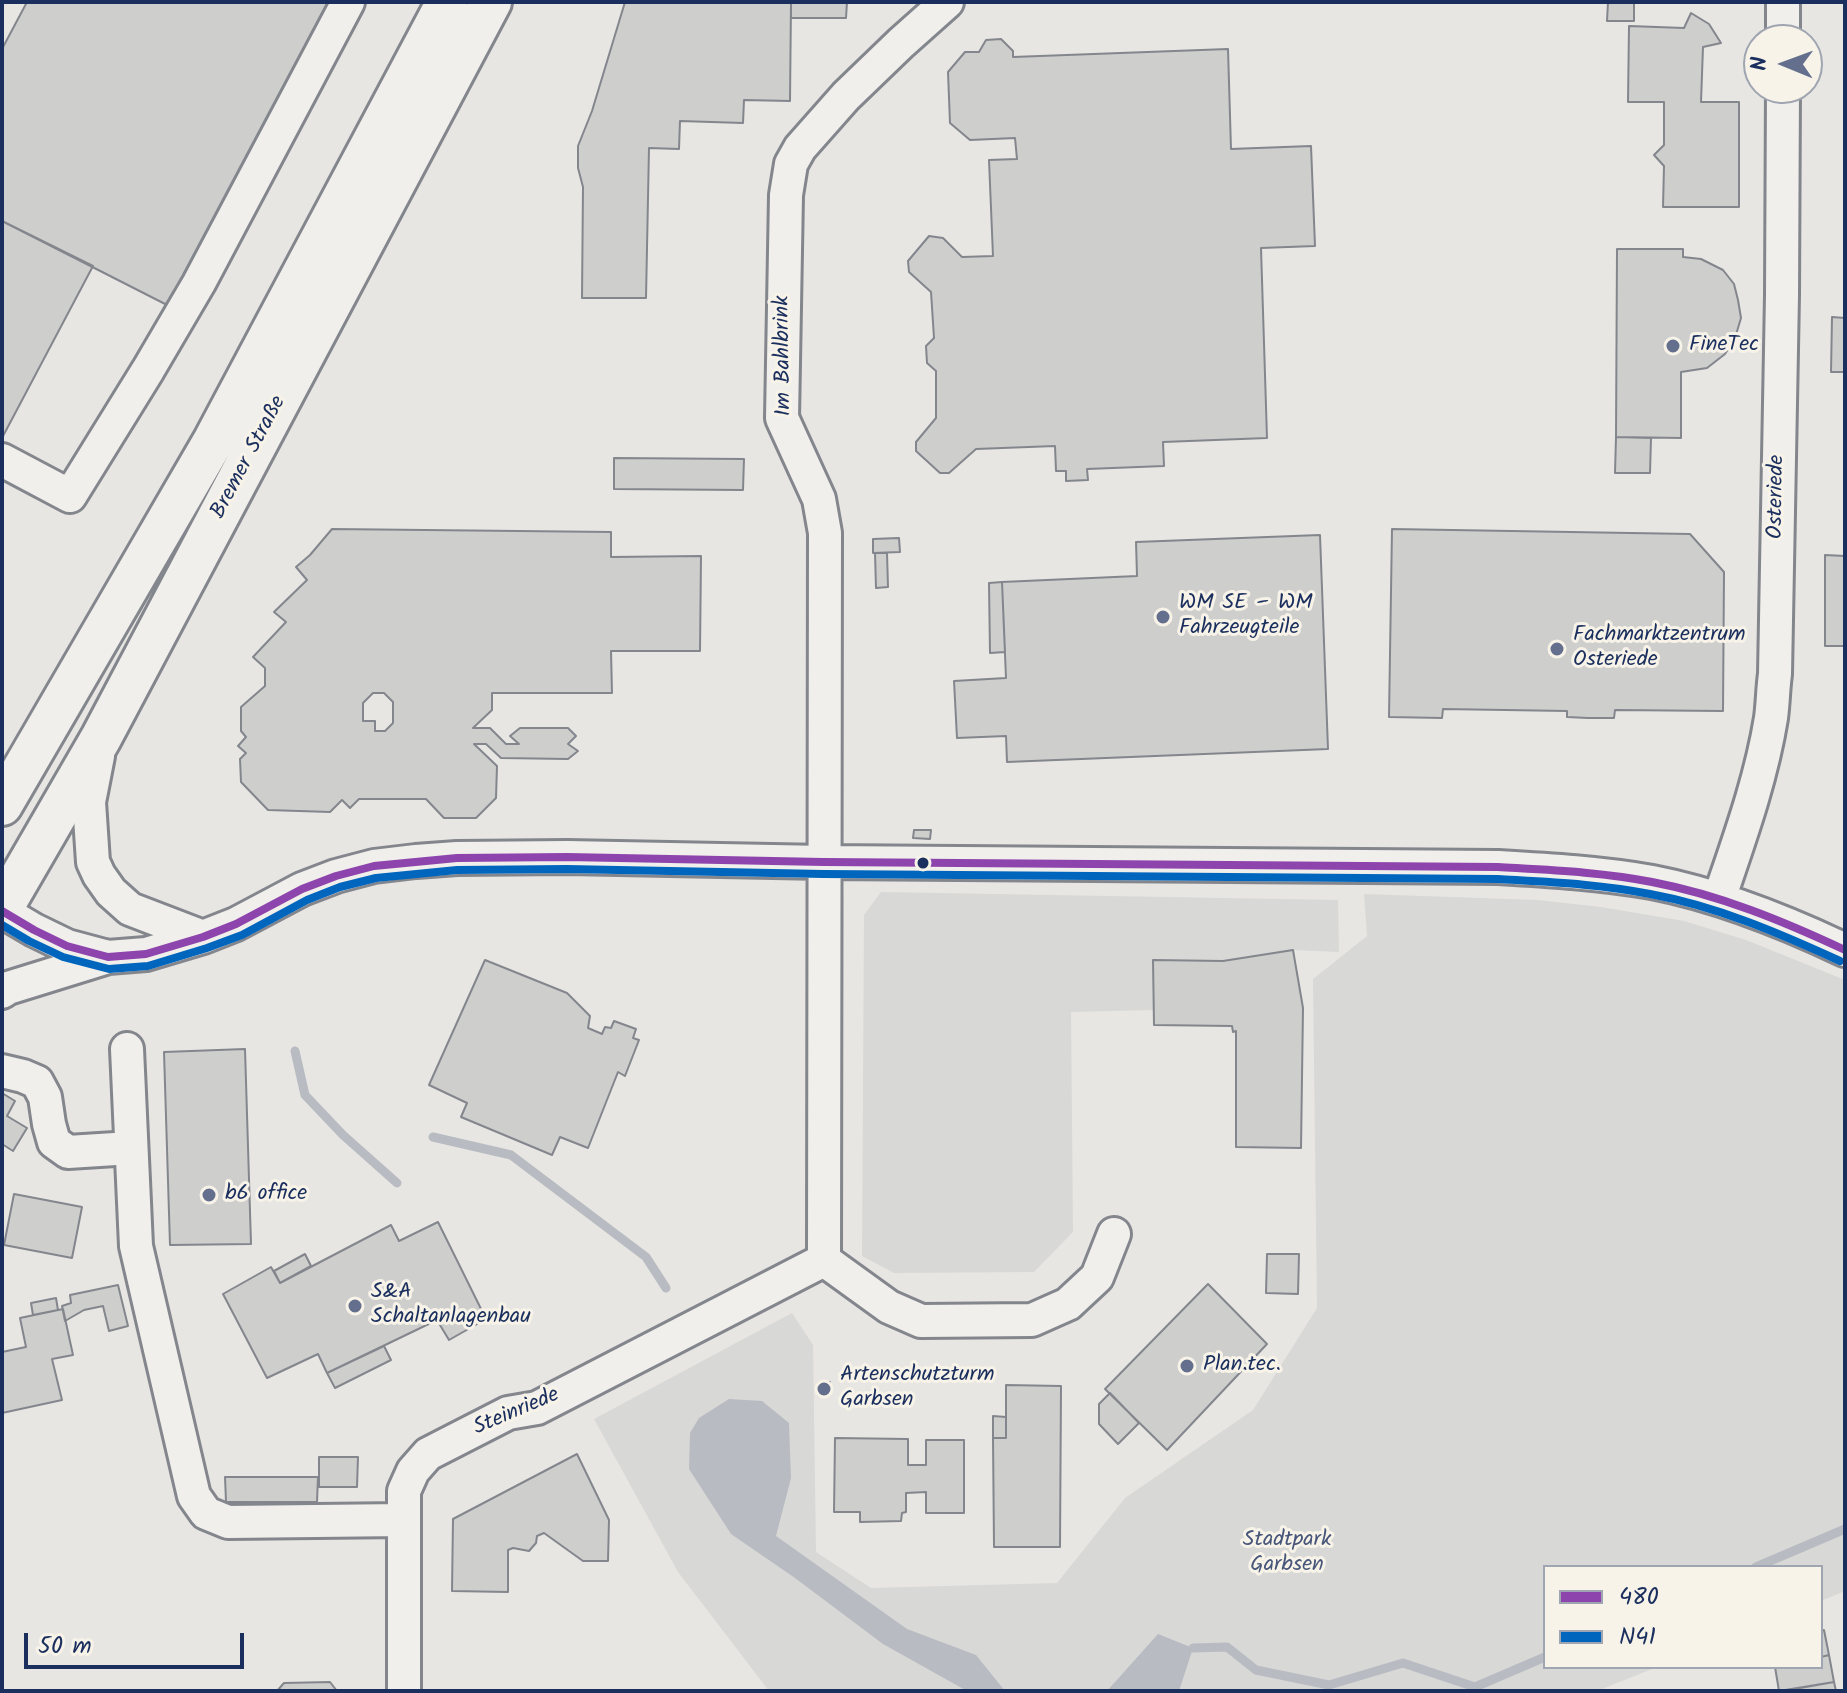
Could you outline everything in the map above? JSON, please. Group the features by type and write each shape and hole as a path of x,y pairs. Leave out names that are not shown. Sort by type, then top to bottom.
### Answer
{"main road":[{"name":"Bremer Straße","path":"2,910 101,738 491,2"},
{"name":"Bremer Straße","path":"2,805 214,440 433,12"}],"street":[{"path":"2,460 70,496 199,283 348,2"},
{"name":"Im Bahlbrink","path":"824,862 825,533 819,499 782,418 788,179 791,164 800,148 820,125 901,43 947,2"},
{"path":"1783,2 1783,24"},
{"name":"Osteriede","path":"1719,899 1744,827 1763,757 1775,674 1783,104"},
{"path":"101,738 89,802 93,862 99,875 111,892 130,909 203,937"},
{"path":"2,992 108,957 146,954 203,937 336,876 374,866 457,858 1498,867 1598,874 1654,883 1719,899 1845,950"},
{"path":"824,862 824,1260 889,1307 921,1321 1032,1320 1068,1304 1097,1277 1114,1234"},
{"path":"2,910 67,946 108,957"},
{"path":"127,1049 136,1246 194,1496 206,1513 228,1522 403,1520"},
{"path":"2,1071 37,1082 45,1097 54,1142 68,1152 131,1148"},
{"name":"Steinriede","path":"404,1691 404,1491 413,1471 428,1454 508,1413 537,1408 824,1260"}],"green space":[{"path":"881,892 1338,900 1339,952 1293,950 1223,961 1154,1010 1071,1012 1073,1232 1034,1272 894,1273 862,1256 864,915"},
{"name":"Stadtpark Garbsen","path":"1364,894 1538,900 1684,921 1746,940 1845,980 1845,1591 1823,1600 1823,1565 1543,1565 1543,1669 1652,1669 1597,1691 769,1691 678,1572 594,1419 792,1313 813,1345 816,1552 871,1588 1057,1583 1125,1498 1253,1410 1317,1308 1313,979 1367,936"}],"shaded area":[{"path":"729,1399 762,1401 789,1423 791,1478 776,1536 907,1629 976,1655 1005,1691 967,1691 883,1644 731,1534 689,1469 690,1433 699,1418"},
{"path":"1158,1634 1193,1648 1179,1691 1107,1691"}],"building":[{"path":"27,2 329,2 171,307 2,221 2,49"},
{"path":"625,2 791,2 790,101 744,100 743,123 680,121 679,149 649,148 646,298 582,298 583,187 578,168 578,146 592,111"},
{"path":"791,2 847,2 846,18 791,18"},
{"path":"1608,2 1634,2 1634,21 1607,21"},
{"path":"1691,13 1709,24 1721,43 1703,47 1701,102 1739,102 1739,207 1663,207 1664,166 1654,155 1664,145 1664,102 1628,102 1629,26 1684,28"},
{"path":"1001,39 1013,51 1013,57 1228,49 1231,149 1311,146 1315,246 1261,248 1267,438 1163,442 1164,466 1087,469 1088,480 1066,481 1066,471 1056,471 1055,446 976,449 949,473 940,473 916,451 916,442 936,418 936,371 927,363 926,346 934,338 931,292 909,272 908,261 929,236 943,238 962,257 993,256 989,160 1017,159 1015,138 970,140 950,123 948,72 965,52 979,52 986,40"},
{"path":"2,221 93,266 2,438"},
{"name":"FineTec","path":"1617,249 1683,249 1683,257 1701,259 1723,270 1734,284 1741,318 1735,338 1725,354 1707,368 1681,372 1681,438 1616,437"},
{"path":"1832,317 1845,318 1845,372 1831,372"},
{"path":"1616,437 1651,438 1650,473 1615,473"},
{"path":"614,458 744,459 743,490 614,489"},
{"path":"332,529 611,532 611,557 701,556 700,651 611,651 612,693 492,693 492,710 473,728 490,728 506,744 519,744 510,736 520,728 568,728 576,736 568,744 578,751 568,759 501,758 486,744 474,744 497,766 496,798 476,818 444,818 426,799 359,799 350,808 342,800 330,812 268,810 241,782 240,759 246,753 238,746 246,737 241,731 241,707 265,686 265,668 253,657 286,622 274,612 307,580 296,567","holes":["373,693 384,693 393,702 393,723 385,731 375,731 375,721 363,721 363,703"]},
{"name":"Fachmarktzentrum Osteriede","path":"1392,529 1690,534 1724,572 1723,711 1615,710 1614,718 1588,718 1567,717 1567,711 1443,709 1442,718 1389,717"},
{"name":"WM SE – WM Fahrzeugteile","path":"1320,535 1328,749 1007,762 1006,736 957,738 954,681 1006,678 1002,582 1137,576 1136,542"},
{"path":"899,538 900,552 873,553 873,539"},
{"path":"875,553 887,553 888,587 876,588"},
{"path":"1825,555 1845,556 1845,646 1825,646"},
{"path":"1002,582 1005,652 990,653 989,583"},
{"path":"914,830 931,830 930,839 913,838"},
{"path":"1293,950 1303,1008 1301,1148 1236,1147 1236,1031 1233,1032 1232,1026 1154,1025 1153,960 1223,961"},
{"path":"485,960 567,993 590,1016 588,1028 602,1034 605,1027 611,1028 614,1021 636,1029 633,1038 639,1040 625,1076 618,1072 588,1148 560,1137 552,1155 461,1117 467,1103 429,1085"},
{"name":"b6 office","path":"245,1049 251,1244 170,1245 164,1052"},
{"path":"2,1093 15,1101 7,1116 27,1128 13,1151 2,1144"},
{"path":"14,1194 82,1207 72,1258 4,1245"},
{"name":"S&A Schaltanlagenbau","path":"438,1222 486,1319 449,1340 437,1320 327,1373 318,1354 267,1378 223,1294 271,1267 280,1283 391,1225 399,1241"},
{"path":"305,1254 311,1266 280,1283 274,1271"},
{"path":"1267,1254 1299,1254 1298,1294 1266,1293"},
{"name":"Plan.tec.","path":"1208,1284 1267,1344 1167,1450 1105,1389"},
{"path":"118,1285 128,1326 109,1331 103,1306 84,1310 65,1321 62,1306 71,1303 70,1295"},
{"path":"56,1298 58,1310 33,1315 31,1303"},
{"path":"63,1309 73,1355 52,1359 62,1400 2,1413 2,1352 26,1347 20,1318"},
{"path":"384,1346 391,1360 335,1388 327,1373"},
{"name":"Artenschutzturm Garbsen","path":"830,1382 830,1395 818,1395 818,1383"},
{"path":"1006,1385 1061,1386 1060,1547 994,1547 993,1438 1006,1438"},
{"path":"1110,1393 1139,1423 1118,1444 1099,1424 1099,1404"},
{"path":"993,1416 1006,1417 1006,1438 993,1438"},
{"path":"835,1438 908,1439 908,1465 926,1465 926,1440 964,1440 964,1513 926,1513 926,1492 906,1493 906,1512 902,1513 901,1521 860,1522 860,1512 834,1512"},
{"path":"577,1454 609,1520 608,1561 583,1561 544,1533 537,1536 536,1543 529,1551 508,1550 508,1592 452,1591 453,1519"},
{"path":"319,1457 358,1457 357,1487 319,1487"},
{"path":"225,1477 318,1477 317,1502 226,1502"},
{"path":"1823,1630 1829,1655 1823,1656"},
{"path":"1829,1655 1834,1682 1779,1691 1775,1669 1823,1669 1823,1656"},
{"path":"330,1682 337,1691 277,1691 284,1683"},
{"path":"1834,1682 1836,1691 1783,1691"}],"waterway":[{"path":"295,1051 305,1095 343,1135 397,1183"},
{"path":"433,1137 511,1155 646,1257 666,1288"},
{"path":"1761,1565 1845,1529"},
{"path":"1193,1648 1227,1647 1256,1670 1329,1685 1403,1663 1475,1687 1543,1658"}],"transit line":[{"name":"480","path":"2,911 67,946 108,957 146,954 203,937 336,876 374,866 457,858 1498,867 1595,874 1677,887 1751,910 1845,950"},
{"name":"N41","path":"2,925 63,957 109,969 148,966 207,948 242,935 307,900 340,887 376,878 457,870 1498,879 1593,886 1675,899 1747,922 1840,961"}],"place":[{"name":"FineTec","path":"1673,346"},
{"name":"WM SE – WM Fahrzeugteile","path":"1163,617"},
{"name":"Fachmarktzentrum Osteriede","path":"1557,649"},
{"name":"b6 office","path":"209,1195"},
{"name":"S&A Schaltanlagenbau","path":"355,1306"},
{"name":"Plan.tec.","path":"1187,1366"},
{"name":"Artenschutzturm Garbsen","path":"824,1389"}]}
